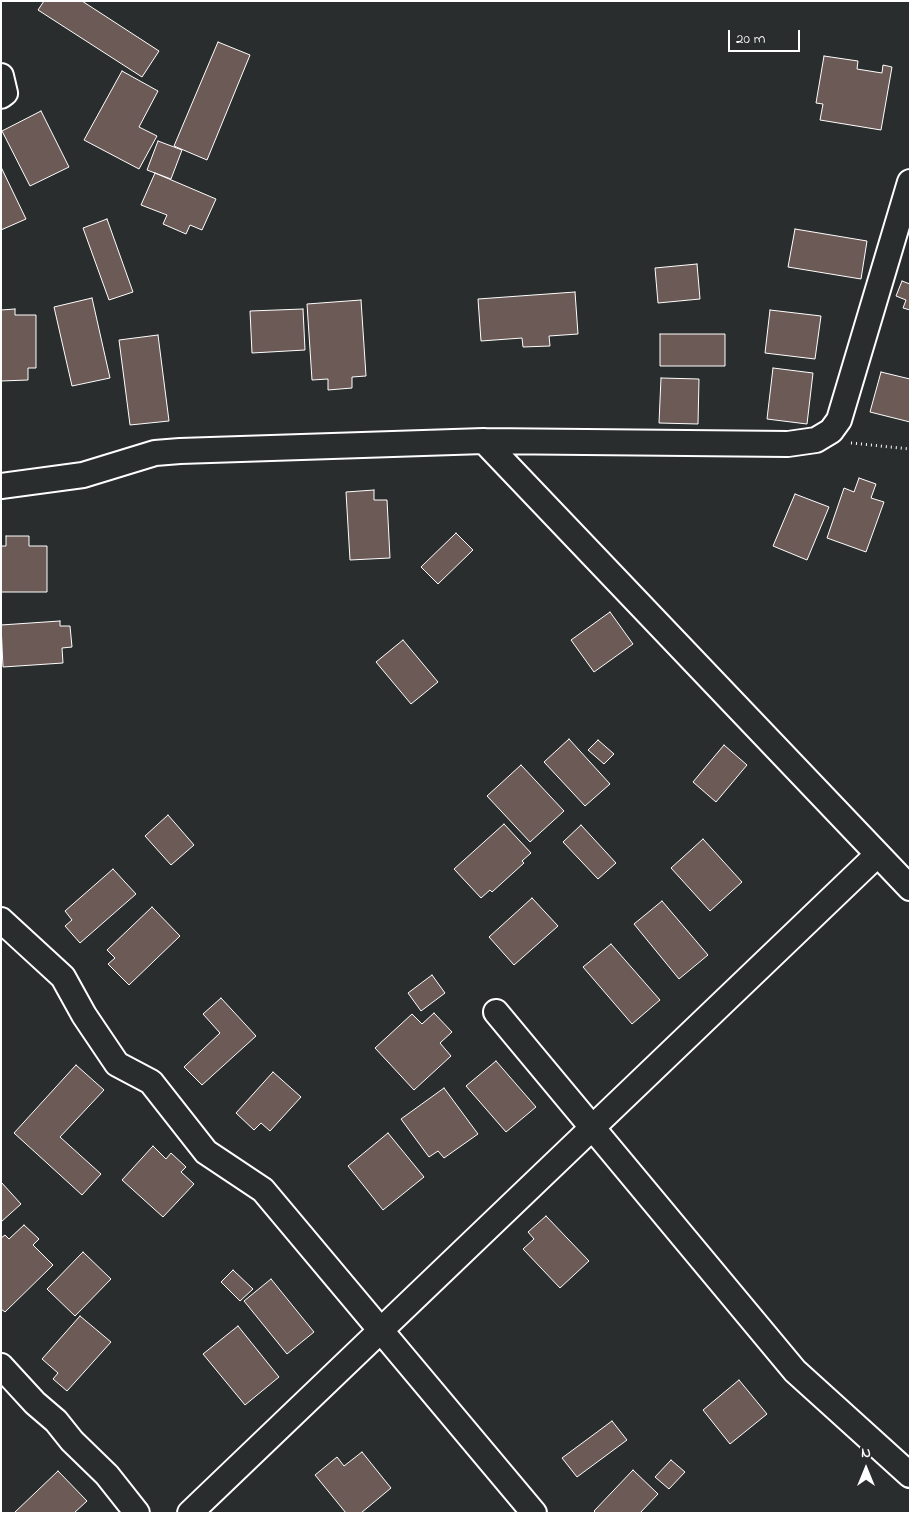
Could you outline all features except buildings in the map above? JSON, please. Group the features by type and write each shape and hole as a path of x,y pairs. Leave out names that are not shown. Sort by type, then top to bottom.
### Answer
{"street":[{"path":"1,76 5,93 1,96"},
{"path":"1,486 83,474 154,453 484,441 788,444 816,440 831,431 839,420 910,182"},
{"path":"484,441 910,888"},
{"path":"190,1513 877,855"},
{"path":"1,920 63,977 84,1015 118,1064 150,1082 206,1152 263,1190 534,1513"},
{"path":"496,1012 593,1126 795,1371 910,1475"},
{"path":"1,1366 107,1475 137,1513"}],"path":[{"path":"816,440 910,449"}]}
